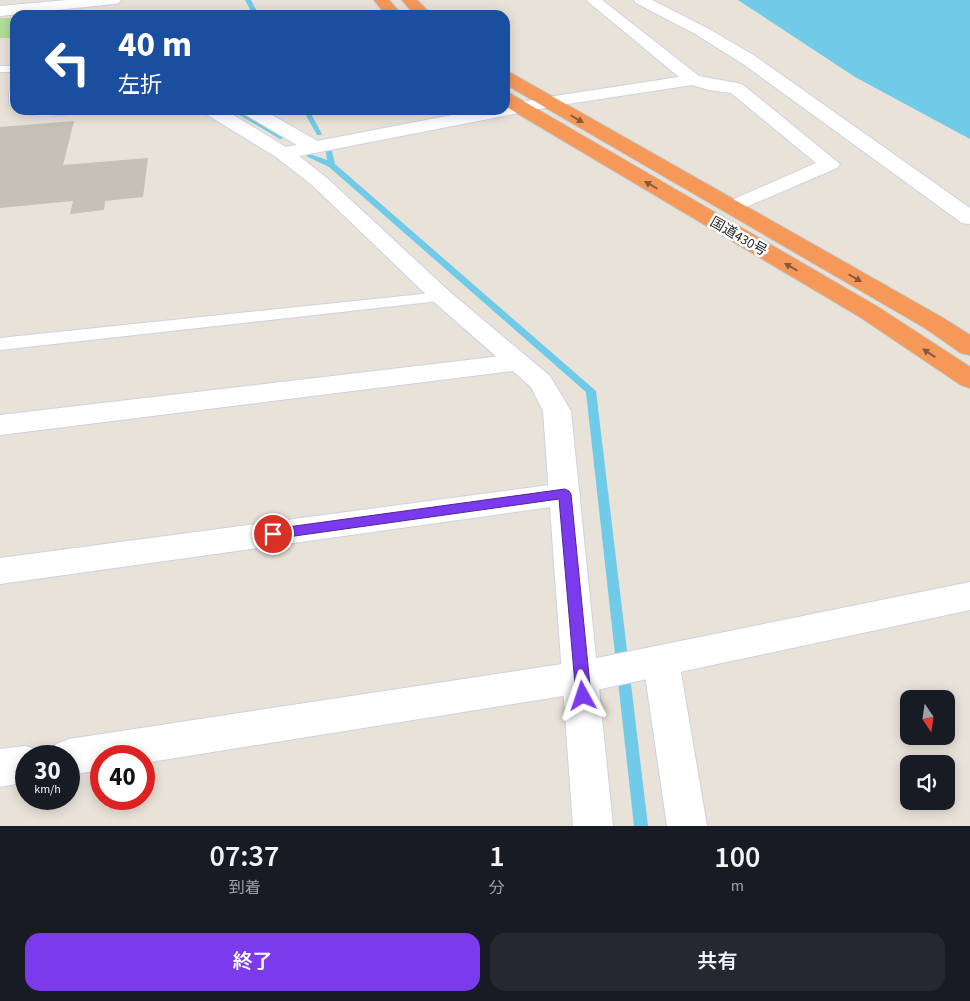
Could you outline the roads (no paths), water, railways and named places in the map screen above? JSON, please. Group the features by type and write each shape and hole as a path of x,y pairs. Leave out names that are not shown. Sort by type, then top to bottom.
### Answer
{"highway":[{"path":"381,0 390,10"},
{"path":"410,0 419,10"},
{"name":"国道430号","path":"510,80 934,323 970,347"},
{"name":"国道430号","path":"512,103 869,312 970,380"}],"street":[{"path":"52,10 69,5 116,0"},
{"path":"593,0 693,80 709,85 736,88 830,164 732,207"},
{"path":"641,0 703,32 749,60 970,218"},
{"path":"69,5 78,10"},
{"path":"512,103 548,102 693,80"},
{"path":"220,115 283,153 320,182 442,297 541,382 557,411 565,494 622,669 687,826"},
{"path":"259,115 314,147"},
{"path":"283,153 458,115"},
{"path":"0,425 519,363"},
{"path":"0,571 565,494"},
{"path":"80,755 622,669 970,596"},
{"path":"594,826 622,669"},
{"path":"0,768 15,766"}],"lane":[{"path":"0,344 442,297"}],"water":[{"path":"738,0 970,0 970,139 855,77"}],"waterway":[{"path":"248,0 253,10"},
{"path":"243,115 282,138"},
{"path":"309,115 319,134"},
{"path":"329,153 332,165"},
{"path":"310,156 332,165"},
{"path":"332,165 591,391 641,826"}]}
